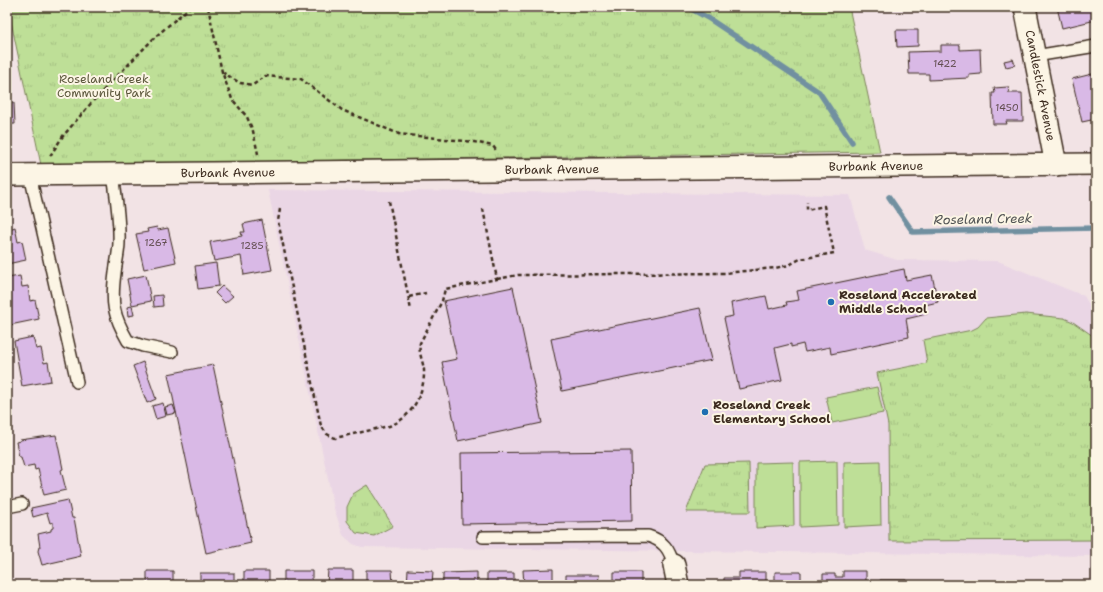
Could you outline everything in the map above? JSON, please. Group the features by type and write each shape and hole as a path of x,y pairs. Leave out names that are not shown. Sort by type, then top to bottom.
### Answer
{"street":[{"name":"Candlestick Avenue","path":"1025,7 1056,165"},
{"name":"Burbank Avenue","path":"7,175 1096,164"},
{"path":"674,565 678,585"}],"lane":[{"path":"1035,56 1096,46"},
{"path":"113,174 119,217 120,244 115,273 113,302 119,324 128,341 143,346 172,352"},
{"path":"30,175 77,382"},
{"path":"7,507 22,504"},
{"path":"483,537 648,536 658,539 668,549 674,565"}],"path":[{"path":"48,160 63,136 93,101 155,37 190,7"},
{"path":"208,7 222,72 232,99 247,117 253,131 258,154"},
{"path":"222,72 240,83 253,85 265,76 301,79 342,110 399,134 468,141 493,146 499,153 501,170"},
{"path":"389,201 411,310"},
{"path":"280,209 278,221 321,426 323,430 331,437 335,438 395,424 406,417 412,409 422,387 424,369 419,348 420,343 442,301 445,289 518,275 725,274 775,268 788,265 800,259 834,254 824,206 807,210 807,202"},
{"path":"483,209 497,279"},
{"path":"409,297 426,293"}],"shaded area":[{"name":"Roseland Creek Elementary School","path":"268,190 850,195 865,250 897,260 998,261 1084,296 1096,316 1096,556 362,547 353,544 343,535 334,508"}],"green space":[{"name":"Roseland Creek Community Park","path":"8,7 849,7 880,152 41,165"},
{"path":"1026,314 1064,318 1073,322 1096,338 1096,540 889,541 888,425 877,373 927,363 923,340 972,330 978,327 986,318"},
{"path":"877,387 883,413 832,423 826,397"},
{"path":"837,461 838,525 800,527 800,462"},
{"path":"880,461 881,525 844,527 844,462"},
{"path":"793,462 794,526 756,528 756,463"},
{"path":"749,463 750,512 686,512 705,464"},
{"path":"367,485 393,526 374,536 356,533 347,521 347,507 353,494"}],"building":[{"path":"1057,7 1096,7 1096,20 1062,28"},
{"path":"896,30 918,30 918,46 897,47"},
{"path":"941,45 960,45 960,50 980,49 981,74 969,75 969,78 929,80 929,74 909,74 908,52 941,51"},
{"path":"1013,59 1015,65 1006,67 1004,61"},
{"path":"1096,73 1096,119 1082,122 1072,79"},
{"path":"1008,87 1009,93 1022,93 1023,121 1006,121 1007,124 993,124 992,93 995,93 994,88"},
{"path":"7,103 14,103 15,124 7,124"},
{"path":"7,216 10,229 15,227 18,242 22,241 26,260 7,264"},
{"path":"262,220 272,270 244,275 241,256 214,261 210,242 242,236 241,232 245,232 243,224"},
{"path":"157,227 158,230 168,228 176,262 144,269 136,234 148,232 147,229"},
{"path":"216,263 219,286 198,289 195,266"},
{"path":"904,269 906,280 932,275 938,302 925,305 927,314 906,319 909,337 831,354 830,347 805,352 803,344 791,347 791,344 775,348 782,380 739,389 724,318 733,316 731,303 766,296 769,309 787,305 786,302 799,300 797,291"},
{"path":"146,275 151,301 132,305 127,279"},
{"path":"20,276 22,287 28,286 30,301 35,300 39,319 10,325 7,313 7,278"},
{"path":"222,286 233,296 225,303 215,293"},
{"path":"513,287 542,423 458,441 442,362 457,359 444,301"},
{"path":"162,295 163,306 154,307 153,296"},
{"path":"132,306 134,315 128,316 127,307"},
{"path":"700,308 712,360 562,391 551,339"},
{"path":"33,337 36,349 41,348 44,363 48,362 51,381 22,386 14,341"},
{"path":"143,362 156,399 147,403 133,366"},
{"path":"213,365 251,543 206,553 168,374"},
{"path":"163,403 166,416 156,419 152,406"},
{"path":"173,405 176,413 167,415 165,407"},
{"path":"56,435 63,469 61,470 66,490 44,495 38,469 35,470 34,465 24,467 21,457 19,457 16,442 20,440"},
{"path":"631,451 632,521 462,524 461,453"},
{"path":"68,500 72,518 74,518 81,556 42,565 38,551 40,547 38,534 51,531 53,528 53,522 50,523 47,513 33,517 31,508"},
{"path":"553,569 553,585 524,585 523,570"},
{"path":"1093,569 1096,569 1096,585 1093,585"},
{"path":"328,570 353,570 353,585 327,585"},
{"path":"366,570 392,570 393,585 366,585"},
{"path":"408,570 433,571 432,585 407,585"},
{"path":"147,571 173,571 173,585 147,585"},
{"path":"244,571 269,571 269,585 244,585"},
{"path":"284,571 312,571 312,585 284,585"},
{"path":"843,571 866,571 866,585 823,585 823,574 835,574 835,577 843,577"},
{"path":"477,572 477,585 443,585 443,573"},
{"path":"614,572 641,572 641,585 614,585"},
{"path":"739,572 766,572 766,585 724,585 724,578 739,578"},
{"path":"775,572 801,572 801,580 817,580 817,585 775,585"},
{"path":"200,573 234,573 234,585 200,585"},
{"path":"487,573 514,573 514,585 487,585"},
{"path":"566,575 599,575 598,585 566,585"},
{"path":"880,580 906,580 906,585 880,585"}],"waterway":[{"name":"Roseland Creek","path":"688,7 708,18 819,92 852,142"},
{"name":"Roseland Creek","path":"889,197 913,232 1096,228"}],"place":[{"name":"Roseland Accelerated Middle School","path":"831,302"},
{"name":"Roseland Creek Elementary School","path":"705,412"}]}
